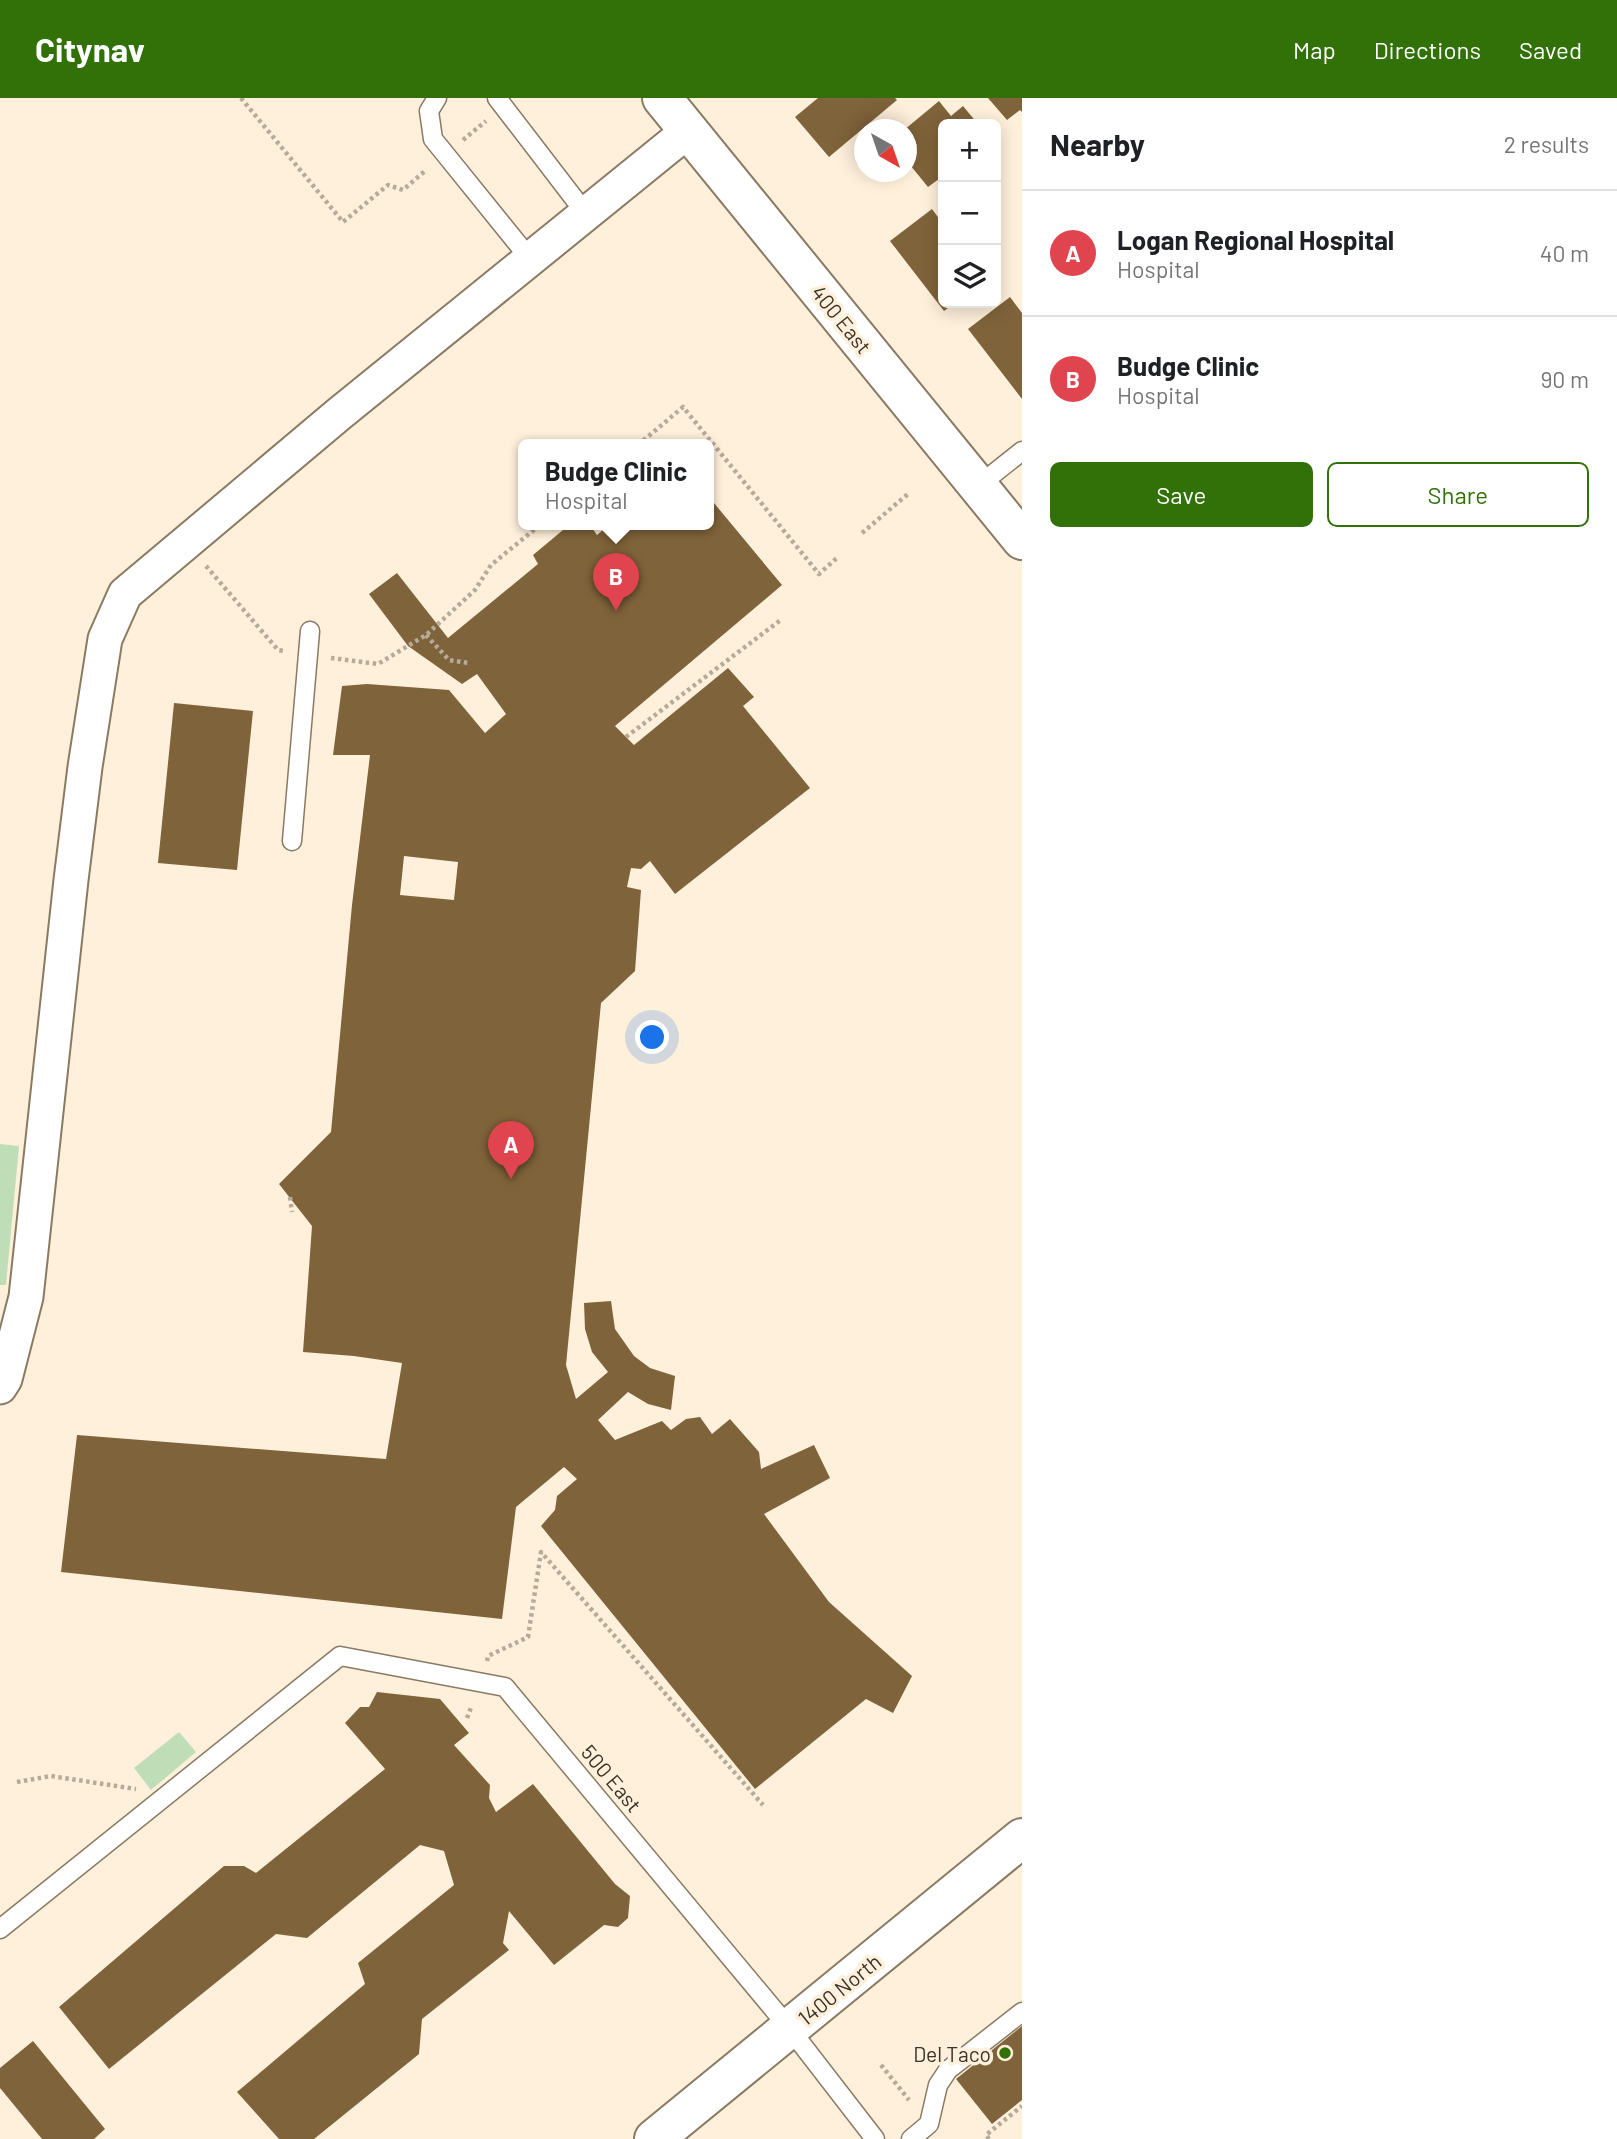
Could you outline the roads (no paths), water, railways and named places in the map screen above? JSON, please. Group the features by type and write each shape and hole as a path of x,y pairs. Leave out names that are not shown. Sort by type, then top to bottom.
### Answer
{"street":[{"name":"400 East","path":"662,98 1022,540"},
{"path":"0,1387 5,1378 26,1297 79,817 105,639 125,594 339,414 688,131"},
{"name":"1400 North","path":"654,2139 1022,1838"}],"lane":[{"path":"437,98 429,111 433,139 530,259"},
{"path":"500,102 586,214"},
{"path":"978,486 1022,451"},
{"path":"292,841 310,631"},
{"name":"500 East","path":"0,1929 340,1656 481,1681 505,1687 790,2029 875,2139"},
{"path":"911,2139 929,2124 938,2085 948,2070 1022,2012"}],"place":[{"name":"Budge Clinic","path":"616,611"},
{"name":"Logan Regional Hospital","path":"511,1179"},
{"name":"Del Taco","path":"1005,2053"}]}
